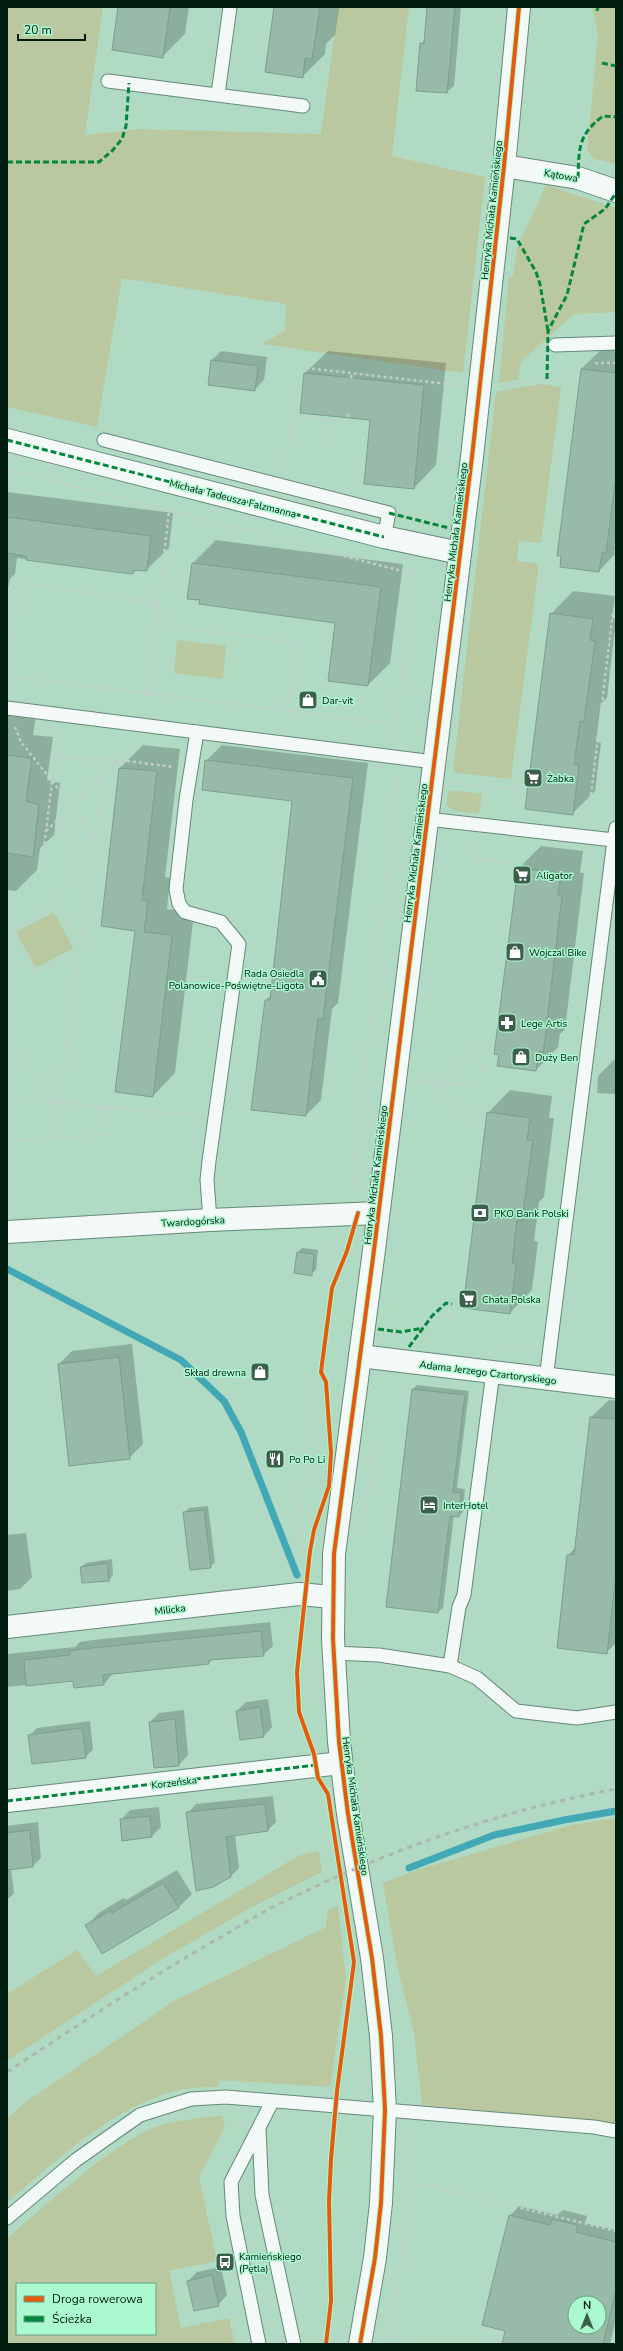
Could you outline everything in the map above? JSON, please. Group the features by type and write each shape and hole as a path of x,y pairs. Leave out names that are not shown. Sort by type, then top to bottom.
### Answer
{"street":[{"name":"Henryka Michała Kamieńskiego","path":"360,2344 375,2258 381,2203 385,2110 381,2036 372,1958 341,1763 333,1654 332,1597 334,1554 460,553 504,166 519,7"},
{"name":"Kątowa","path":"504,166 578,178 616,191"},
{"name":"Michała Tadeusza Falzmanna","path":"7,440 384,537 460,553"},
{"name":"Twardogórska","path":"7,1232 210,1220 378,1213"},
{"name":"Adama Jerzego Czartoryskiego","path":"360,1356 616,1387"},
{"name":"Milicka","path":"7,1627 299,1594 332,1597"},
{"name":"Korzeńska","path":"7,1801 341,1763"}],"lane":[{"path":"218,94 230,7"},
{"path":"108,81 302,106"},
{"path":"555,345 616,343"},
{"path":"104,440 389,513 384,537"},
{"path":"10,708 434,762"},
{"path":"197,732 176,889 178,904 185,912 221,922 239,944 207,1180 210,1220"},
{"path":"427,819 615,834 546,1379"},
{"path":"450,1666 459,1607 464,1595 493,1372"},
{"path":"333,1654 379,1655 450,1666 477,1678 516,1711 577,1718 616,1712"},
{"path":"7,2218 76,2160 140,2115 191,2099 226,2097 272,2102 586,2126 616,2131"},
{"path":"259,2344 233,2216 231,2182 259,2130 272,2102"},
{"path":"259,2130 262,2195 294,2344"}],"path":[{"path":"593,364 616,363"},
{"path":"516,805 570,364 578,364"},
{"path":"306,368 446,384"},
{"path":"351,378 352,373"},
{"path":"493,387 547,379 568,382"},
{"path":"283,486 292,415 347,421 348,413"},
{"path":"318,440 328,441 330,419"},
{"path":"7,469 414,574"},
{"path":"148,694 157,603 169,511"},
{"path":"616,544 614,579 616,579"},
{"path":"393,745 418,545"},
{"path":"157,603 20,583 8,676 396,724"},
{"path":"157,603 168,626 295,642 287,710"},
{"path":"588,820 613,612 616,612"},
{"path":"10,708 12,720 21,742 52,779 95,836"},
{"path":"43,856 60,714"},
{"path":"55,759 118,760 191,769"},
{"path":"46,831 118,760"},
{"path":"55,1138 58,1104 103,775"},
{"path":"354,1194 355,1152 371,1009 401,777 396,775"},
{"path":"452,782 518,790"},
{"path":"69,845 81,818"},
{"path":"56,821 69,845 75,851 77,868 68,878 58,906 13,929 35,972 80,948"},
{"path":"478,836 475,859 509,864"},
{"path":"58,906 80,948"},
{"path":"7,1040 58,1104"},
{"path":"475,1121 465,1118 455,1110 445,1088 446,1077 461,1060 480,1045 485,1046"},
{"path":"482,1071 483,1063"},
{"path":"416,1080 480,1086"},
{"path":"7,1098 58,1104 109,1107 215,1117"},
{"path":"477,1111 478,1104"},
{"path":"7,1141 108,1135 109,1107"},
{"path":"332,1288 330,1268 334,1244 341,1231"},
{"path":"332,1288 337,1278"},
{"path":"450,1321 451,1312"},
{"path":"321,1372 326,1382"},
{"path":"317,1552 302,1550 302,1500 316,1388 321,1372"},
{"path":"310,1557 312,1544"},
{"path":"310,1651 314,1715"},
{"path":"409,2185 435,2188 616,2231"},
{"path":"481,2344 485,2328 502,2332 499,2344"}],"green space":[{"path":"7,7 103,7 85,135 140,129 321,134 338,7 409,7 392,156 485,177 463,373 262,344 285,331 286,304 122,278 97,427 7,407"},
{"path":"592,7 616,7 616,164 594,159 587,150 598,35"},
{"path":"546,185 616,208 616,312 574,314 521,362 518,380 499,383 509,277 513,277 517,248"},
{"path":"541,384 561,387 541,543 519,541 517,561 539,564 511,779 453,772 496,392"},
{"path":"177,640 226,646 223,679 174,673"},
{"path":"449,790 482,794 479,814 456,811 446,805"},
{"path":"54,912 73,948 36,968 16,932"},
{"path":"616,1818 616,2125 602,2121 422,2105 414,2033 397,1965 383,1883 420,1869 572,1825"},
{"path":"319,1851 322,1872 252,1907 159,1961 7,2061 7,1994 77,1950 96,1976 298,1856"},
{"path":"338,1905 346,1979 330,2087 219,2080 219,2087 192,2088 166,2094 141,2104 93,2132 7,2203 7,2118 27,2101 174,2001 326,1927 328,1910"},
{"path":"222,2115 225,2127 199,2177 217,2261 169,2271 181,2328 229,2318 235,2344 7,2344 7,2238 73,2182 126,2142 153,2128 182,2120"}],"building":[{"path":"118,7 170,7 163,58 112,50"},
{"path":"274,7 320,7 312,59 305,58 303,78 265,72"},
{"path":"427,7 455,7 447,93 416,91 420,43 424,44"},
{"path":"211,360 258,366 255,391 208,385"},
{"path":"581,369 616,373 616,477 606,553 602,552 599,572 560,567 561,556 557,556"},
{"path":"304,373 424,385 414,489 364,484 370,420 300,413"},
{"path":"7,517 151,536 147,571 134,570 133,574 116,572 26,560 26,556 7,553"},
{"path":"192,563 381,587 368,686 328,681 335,623 199,604 200,600 187,599"},
{"path":"550,613 593,619 590,640 595,641 584,722 580,721 574,764 579,765 573,815 525,809"},
{"path":"7,755 32,758 26,801 39,805 33,857 7,853"},
{"path":"205,760 353,778 323,1019 318,1019 306,1116 251,1110 265,1000 270,1000 292,801 202,790"},
{"path":"119,768 157,771 142,900 148,901 144,932 172,935 153,1097 115,1092 135,931 101,926"},
{"path":"518,868 561,873 558,895 562,895 545,1039 543,1052 539,1051 536,1071 497,1066 499,1055 494,1054"},
{"path":"487,1112 530,1118 527,1140 533,1140 522,1221 517,1220 512,1263 516,1264 510,1314 463,1308"},
{"path":"297,1252 314,1254 312,1276 294,1273"},
{"path":"119,1357 130,1459 69,1466 58,1364"},
{"name":"InterHotel","path":"412,1389 465,1395 453,1492 461,1493 459,1517 450,1516 438,1613 386,1607"},
{"path":"590,1417 616,1419 616,1576 607,1654 557,1648 567,1555 574,1555"},
{"path":"204,1510 211,1568 190,1570 183,1512"},
{"path":"107,1563 109,1581 82,1583 80,1567"},
{"path":"261,1631 264,1656 209,1660 209,1664 103,1675 104,1685 74,1688 73,1681 26,1686 24,1660 70,1655 69,1651 83,1649"},
{"path":"260,1707 264,1737 240,1740 236,1711"},
{"path":"175,1719 179,1766 154,1768 149,1722"},
{"path":"82,1728 86,1758 32,1764 28,1735"},
{"path":"265,1804 268,1831 226,1837 231,1877 213,1887 196,1891 186,1812"},
{"path":"150,1816 152,1837 122,1841 120,1819"},
{"path":"30,1830 33,1867 7,1870 7,1833"},
{"path":"163,1883 179,1908 102,1954 85,1925 110,1911 112,1913"},
{"path":"509,2215 550,2225 552,2219 578,2225 576,2232 616,2242 616,2290 607,2327 607,2295 567,2295 567,2335 605,2335 603,2344 502,2344 505,2331 482,2325"},
{"path":"212,2275 219,2306 194,2311 187,2281"}],"waterway":[{"path":"7,1269 181,1360 224,1401 241,1432 297,1575"},
{"path":"409,1868 494,1835 564,1820 616,1811"}],"railway":[{"path":"7,2072 161,1972 266,1911 314,1887 355,1869 440,1836 528,1809 616,1789"}],"marked path":[{"path":"597,11 598,7"},
{"path":"602,63 616,66"},
{"path":"7,162 99,162 112,151 122,139 126,126 129,83"},
{"path":"578,178 580,150 584,136 603,116 616,117"},
{"path":"547,379 548,331 567,295 584,224 605,209 616,193"},
{"path":"510,238 517,239 536,272 540,284 548,331"},
{"path":"7,440 384,537"},
{"path":"389,513 449,528"},
{"path":"409,1347 432,1316 446,1303 452,1304"},
{"path":"378,1329 401,1332 423,1328"},
{"path":"7,1801 316,1765"}],"cycle path":[{"path":"360,2344 375,2258 381,2203 385,2110 381,2036 372,1958 348,1814 339,1742 333,1639 334,1554 374,1250 472,457 504,166 519,7"},
{"path":"326,2344 331,2301 329,2201 331,2159 337,2091 354,1962 328,1794 318,1778 314,1754 299,1712 297,1672 310,1551 314,1530 329,1486 331,1453 326,1382 321,1372 332,1288 347,1251 358,1213"}],"place":[{"name":"Dar-vit","path":"308,700"},
{"name":"Żabka","path":"533,778"},
{"name":"Aligator","path":"522,875"},
{"name":"Wojczal Bike","path":"515,952"},
{"name":"Rada Osiedla Polanowice-Poświętne-Ligota","path":"318,979"},
{"name":"Lege Artis","path":"507,1023"},
{"name":"Duży Ben","path":"521,1057"},
{"name":"PKO Bank Polski","path":"480,1213"},
{"name":"Chata Polska","path":"468,1299"},
{"name":"Skład drewna","path":"260,1372"},
{"name":"Po Po Li","path":"275,1459"},
{"name":"InterHotel","path":"429,1505"},
{"name":"Kamieńskiego (Pętla)","path":"225,2262"}]}
